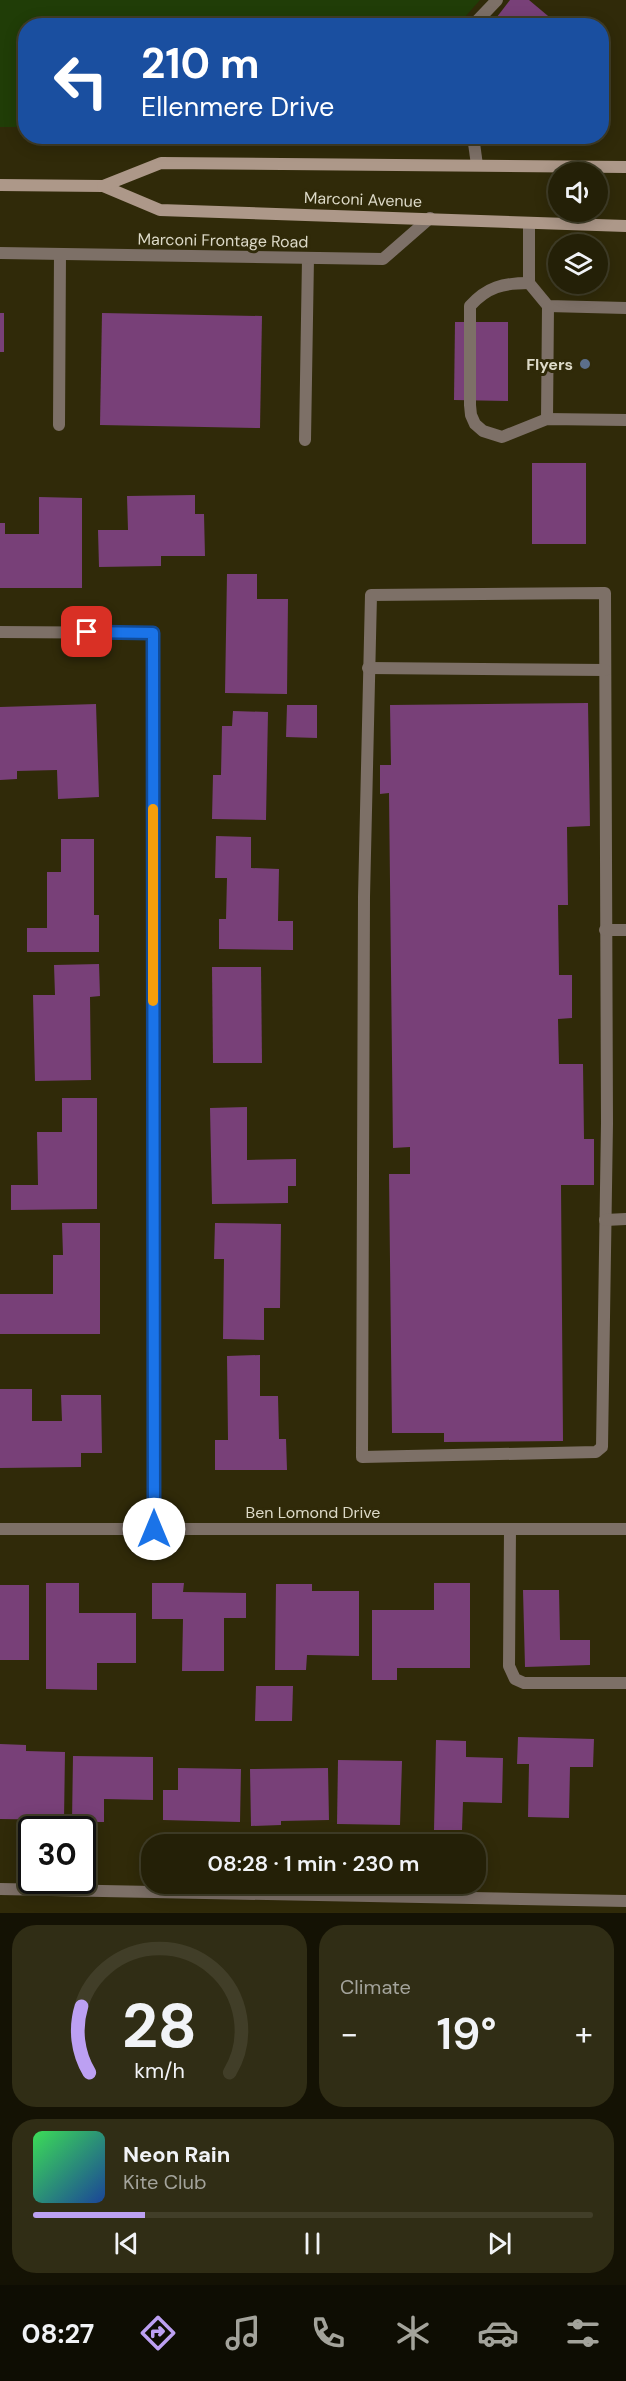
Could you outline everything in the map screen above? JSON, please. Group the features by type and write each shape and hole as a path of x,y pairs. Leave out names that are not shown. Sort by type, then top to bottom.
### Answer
{"main road":[{"name":"Marconi Avenue","path":"0,185 103,186 161,163 626,167"},
{"name":"Marconi Avenue","path":"103,186 160,210 626,226"}],"street":[{"path":"480,18 497,0"},
{"path":"475,144 477,165"},
{"name":"Marconi Frontage Road","path":"0,253 383,259 430,218"},
{"path":"529,224 529,283 548,306 547,419"},
{"path":"59,425 60,254"},
{"path":"304,440 308,258"},
{"path":"529,283 506,283 492,288 470,306 471,415 475,424 483,431 502,437 547,419 626,420"},
{"path":"548,306 626,308"},
{"path":"605,593 605,1220 602,1447 596,1452 362,1457 363,897 368,668 370,595 605,593"},
{"path":"0,632 153,633 154,1529"},
{"path":"368,668 605,670"},
{"path":"605,930 626,930"},
{"path":"605,1220 626,1218"},
{"path":"510,1528 509,1666 515,1679 524,1683 626,1683"},
{"name":"Ben Lomond Drive","path":"0,1529 626,1528"},
{"path":"0,1888 626,1900"}],"green space":[{"path":"0,0 480,0 464,18 18,18 18,127 0,127"}],"building":[{"path":"510,0 529,0 550,18 496,18"},
{"path":"0,313 4,313 4,352 0,352"},
{"path":"102,313 262,316 260,428 100,425"},
{"path":"455,322 508,322 508,401 454,400"},
{"path":"532,463 586,463 586,544 532,544"},
{"path":"195,495 195,514 204,514 205,556 161,556 161,566 99,567 98,530 128,530 127,496"},
{"path":"39,497 82,498 82,588 0,588 0,523 5,523 5,534 39,534"},
{"path":"227,574 257,574 257,599 288,599 287,694 225,693"},
{"path":"588,703 590,826 567,827 568,905 558,905 559,975 572,975 572,1018 558,1019 559,1064 583,1064 584,1139 594,1139 594,1185 561,1185 563,1441 444,1442 444,1433 392,1433 389,1174 410,1174 410,1147 393,1148 389,793 380,794 380,765 391,765 390,705"},
{"path":"96,704 99,797 58,799 57,770 17,771 17,779 0,780 0,707"},
{"path":"287,705 317,705 317,738 286,737"},
{"path":"233,711 268,712 266,820 212,819 213,775 221,775 222,726 232,726"},
{"path":"216,836 251,837 251,868 279,869 278,921 293,921 293,950 219,949 219,919 226,919 227,878 215,878"},
{"path":"61,839 94,839 94,915 99,915 99,952 27,952 27,928 47,928 47,872 61,872"},
{"path":"99,964 100,996 90,997 91,1080 35,1081 33,995 55,995 54,965"},
{"path":"212,967 261,967 262,1063 213,1063"},
{"path":"62,1098 97,1098 97,1209 11,1210 11,1185 38,1185 37,1132 62,1132"},
{"path":"247,1107 247,1160 296,1159 296,1186 288,1186 288,1203 212,1204 210,1108"},
{"path":"62,1223 100,1223 100,1334 0,1334 0,1294 53,1294 53,1255 63,1255"},
{"path":"215,1223 281,1224 280,1308 264,1308 264,1340 223,1339 224,1259 214,1259"},
{"path":"260,1355 260,1396 278,1396 279,1439 286,1439 287,1470 215,1470 215,1440 228,1440 227,1356"},
{"path":"0,1389 32,1389 32,1421 62,1421 61,1395 101,1395 102,1453 81,1453 81,1467 0,1468"},
{"path":"46,1583 79,1583 79,1613 136,1613 136,1663 97,1663 97,1690 46,1689"},
{"path":"152,1583 184,1583 183,1592 246,1593 246,1618 224,1618 224,1671 182,1671 183,1619 152,1619"},
{"path":"434,1583 470,1583 470,1668 397,1668 397,1680 372,1680 372,1610 434,1610"},
{"path":"276,1584 312,1584 312,1591 359,1591 359,1656 307,1655 306,1670 275,1670"},
{"path":"0,1585 29,1585 29,1660 0,1660"},
{"path":"523,1590 559,1590 560,1640 590,1640 590,1665 525,1667"},
{"path":"256,1686 293,1686 292,1721 255,1721"},
{"path":"518,1737 594,1739 593,1767 570,1767 569,1818 528,1817 529,1764 517,1764"},
{"path":"436,1740 466,1741 466,1757 503,1758 502,1803 463,1802 462,1830 434,1830"},
{"path":"0,1744 26,1745 26,1751 65,1752 64,1816 18,1816 18,1819 0,1819"},
{"path":"73,1756 153,1757 153,1800 104,1799 104,1822 96,1822 96,1816 72,1816"},
{"path":"338,1760 402,1761 400,1825 337,1824"},
{"path":"178,1768 241,1769 240,1822 163,1820 163,1790 178,1790"},
{"path":"328,1768 329,1820 281,1821 281,1825 251,1826 250,1769"}],"slow traffic":[{"path":"153,809 153,1001"}],"place":[{"name":"Flyers","path":"585,364"}],"route":[{"path":"87,632 153,633 154,1529"}]}
